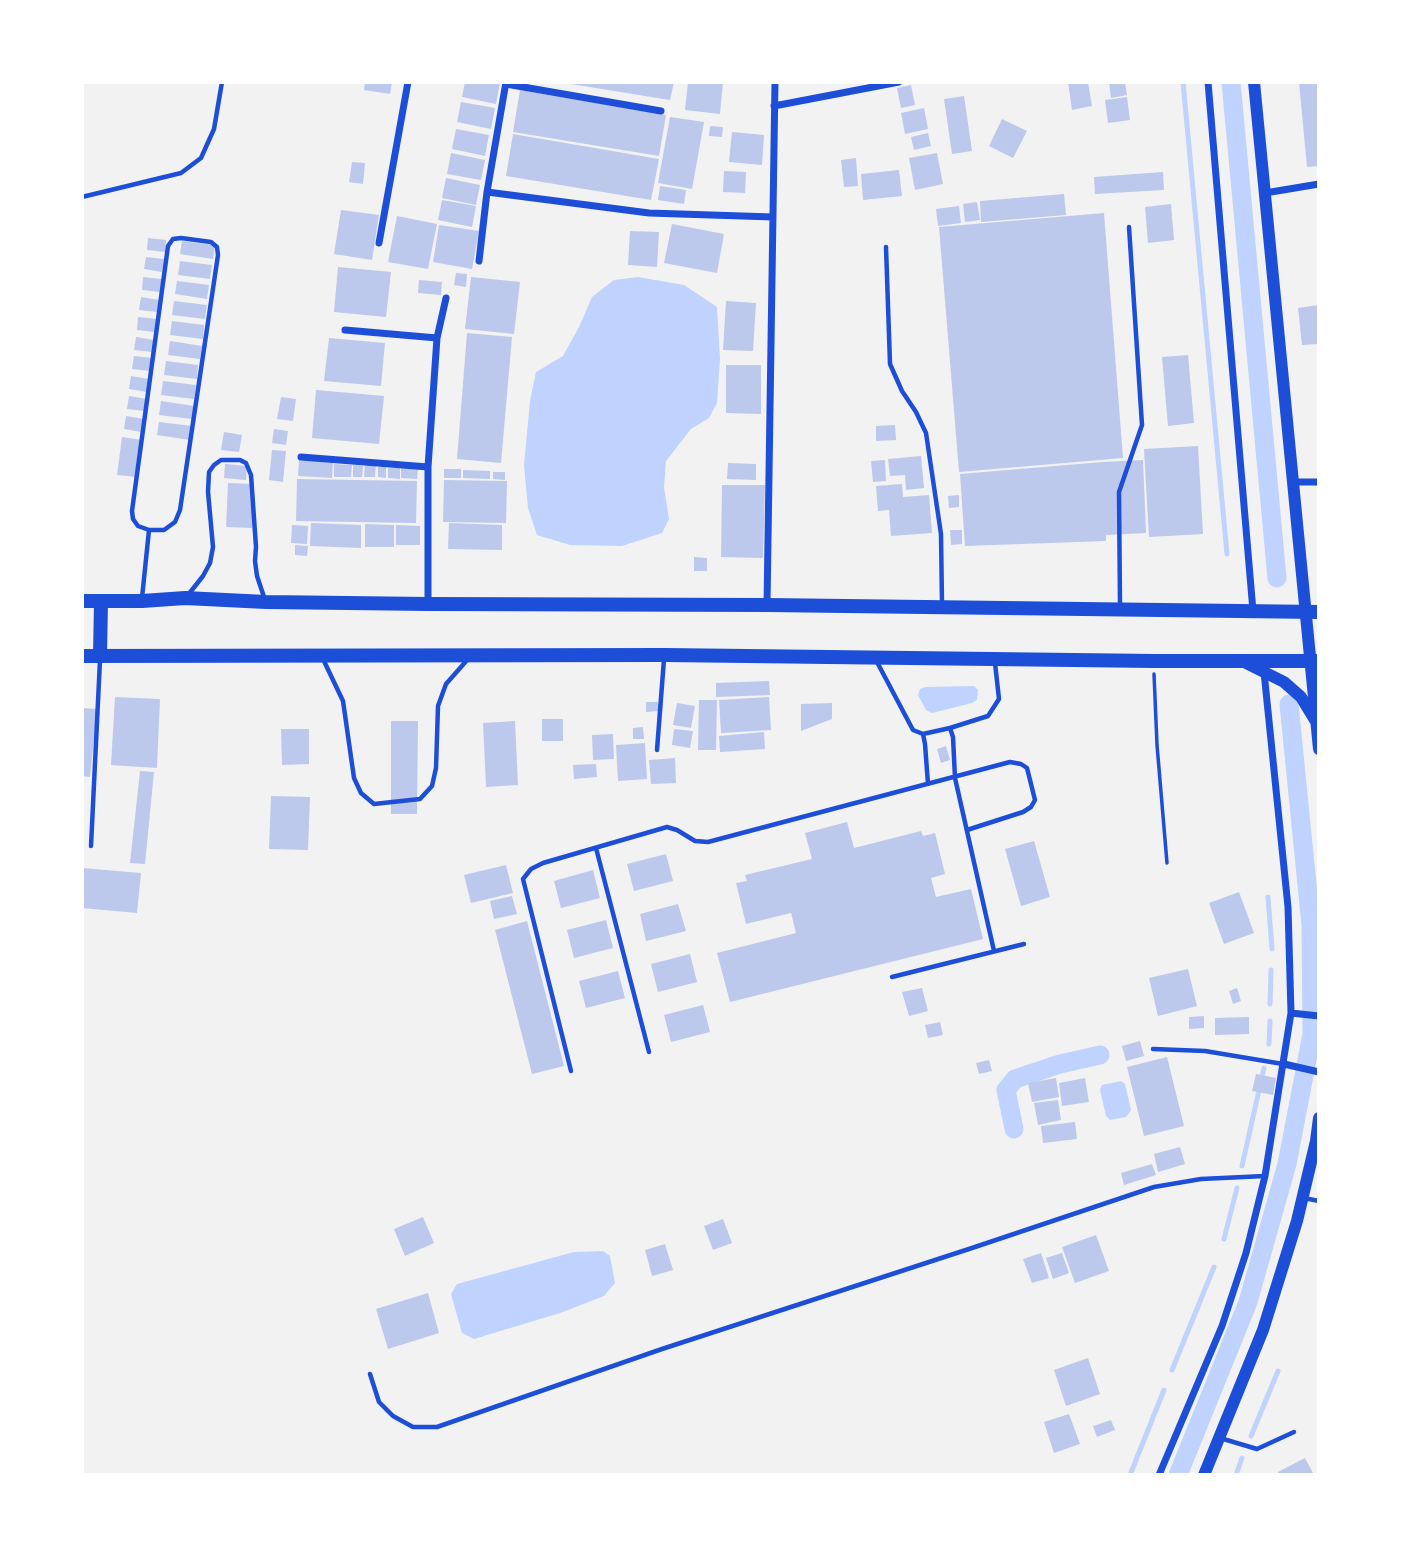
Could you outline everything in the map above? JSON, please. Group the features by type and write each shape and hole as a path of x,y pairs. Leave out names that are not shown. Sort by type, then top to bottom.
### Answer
{"main road":[{"path":"1254,82 1293,482 1312,612 1319,749"},
{"path":"82,601 185,598 266,602 1312,612"},
{"path":"100,656 101,601"},
{"path":"82,656 665,655 1154,662 1314,661"},
{"path":"1243,662 1284,682 1301,697 1318,722"},
{"path":"1204,1475 1263,1330 1303,1198 1319,1118"}],"street":[{"path":"379,243 408,82"},
{"path":"767,606 775,82"},
{"path":"774,106 899,82"},
{"path":"1208,82 1253,611"},
{"path":"479,261 487,192 506,83 661,111"},
{"path":"1265,193 1319,184"},
{"path":"487,192 649,213 773,217"},
{"path":"428,604 428,467 437,338 446,298"},
{"path":"345,330 437,338"},
{"path":"301,457 428,467"},
{"path":"1293,482 1319,482"},
{"path":"1159,1475 1222,1326 1246,1253 1287,1065 1291,1013 1288,907 1264,671"},
{"path":"1291,1013 1318,1016"},
{"path":"1287,1065 1319,1072"}],"lane":[{"path":"82,197 181,173 201,158 214,129 222,82"},
{"path":"1121,610 1119,492 1142,425 1129,228"},
{"path":"181,238 211,242 217,247 218,255 180,510 175,522 164,530 149,530 138,526 132,511 168,246 173,239 181,238"},
{"path":"886,247 890,364 926,433 941,534 943,608"},
{"path":"185,598 203,576 212,555 209,472 214,464 221,460 240,460 246,463 251,475 255,561 266,602"},
{"path":"142,601 149,530"},
{"path":"321,654 342,701 354,778 361,793 374,804 421,799 432,786 436,768 438,706 446,684 471,656"},
{"path":"657,750 665,655"},
{"path":"91,846 100,656"},
{"path":"875,658 913,730 923,734 988,716 999,699 995,659"},
{"path":"950,728 955,778 994,951"},
{"path":"923,734 928,783"},
{"path":"571,1071 523,879 531,869 543,863 667,827 695,841 708,842 1010,762 1027,768 1035,800 1031,807 967,830"},
{"path":"596,848 649,1052"},
{"path":"892,977 1024,944"},
{"path":"1153,1049 1205,1051 1287,1065"},
{"path":"370,1374 379,1402 393,1416 413,1427 437,1427 662,1349 1154,1187 1265,1175"},
{"path":"1303,1198 1319,1201"},
{"path":"1219,1438 1257,1449 1294,1433"}],"path":[{"path":"1154,662 1157,745 1167,863"}],"water":[{"path":"638,277 684,285 717,307 720,359 717,403 709,418 691,429 666,461 664,487 669,519 662,533 622,546 570,545 537,535 528,508 524,465 530,401 536,372 563,356 592,297 614,280"},
{"path":"974,686 978,690 977,700 932,713 926,710 918,695 920,689 925,687"},
{"path":"1121,1081 1125,1084 1131,1110 1126,1117 1110,1120 1106,1116 1100,1090 1102,1085"},
{"path":"603,1251 610,1256 615,1283 604,1296 560,1313 474,1339 462,1333 451,1294 457,1284 574,1252"}],"building":[{"path":"365,82 392,82 390,94 364,90"},
{"path":"465,82 500,83 496,104 462,97"},
{"path":"571,82 674,82 670,100"},
{"path":"688,82 723,82 720,114 685,110"},
{"path":"1068,82 1088,82 1092,106 1072,110"},
{"path":"1109,82 1125,82 1127,95 1111,98"},
{"path":"1299,82 1319,82 1319,166 1307,167"},
{"path":"911,85 915,105 901,108 897,88"},
{"path":"520,90 666,115 659,156 513,132"},
{"path":"964,96 972,151 952,154 944,99"},
{"path":"1127,97 1130,120 1108,123 1105,100"},
{"path":"461,102 495,108 491,129 457,122"},
{"path":"924,108 928,129 905,134 901,113"},
{"path":"670,117 704,122 692,189 658,183"},
{"path":"1002,119 1027,131 1013,158 989,146"},
{"path":"710,126 723,127 722,137 709,136"},
{"path":"456,129 489,135 485,156 452,149"},
{"path":"732,132 764,135 762,165 729,162"},
{"path":"928,133 931,146 914,150 911,137"},
{"path":"513,134 659,159 651,200 506,176"},
{"path":"451,153 485,160 481,180 447,174"},
{"path":"937,153 943,184 915,190 909,158"},
{"path":"856,158 858,186 844,187 841,160"},
{"path":"352,162 365,163 363,184 349,182"},
{"path":"899,170 902,196 863,200 861,174"},
{"path":"724,171 746,172 745,193 723,192"},
{"path":"1163,172 1164,190 1095,194 1094,177"},
{"path":"446,178 480,185 476,205 442,198"},
{"path":"660,186 686,190 684,204 658,200"},
{"path":"1064,194 1066,215 981,222 980,201"},
{"path":"442,200 476,206 472,227 438,220"},
{"path":"977,202 980,220 965,222 963,204"},
{"path":"1171,204 1174,240 1148,243 1145,207"},
{"path":"959,206 961,223 938,226 936,209"},
{"path":"341,210 379,215 372,260 334,254"},
{"path":"1104,213 1123,458 959,472 939,227"},
{"path":"397,216 437,224 428,269 388,262"},
{"path":"672,224 724,234 717,273 664,263"},
{"path":"439,225 479,231 472,269 433,262"},
{"path":"630,231 659,232 657,267 628,265"},
{"path":"148,238 166,240 165,252 147,250"},
{"path":"182,241 215,245 213,259 180,254"},
{"path":"146,257 164,259 162,272 144,269"},
{"path":"180,261 212,265 210,279 178,275"},
{"path":"338,267 391,272 386,317 334,312"},
{"path":"456,273 467,274 466,287 454,285"},
{"path":"143,277 162,279 160,292 142,290"},
{"path":"471,277 520,282 514,334 465,329"},
{"path":"419,280 442,282 441,295 418,293"},
{"path":"177,281 209,285 207,299 175,294"},
{"path":"141,297 159,300 157,312 139,310"},
{"path":"174,301 207,305 205,319 172,315"},
{"path":"726,301 756,303 753,351 723,350"},
{"path":"1319,305 1319,344 1302,345 1298,308"},
{"path":"138,317 157,319 155,332 137,330"},
{"path":"172,321 204,325 203,339 170,335"},
{"path":"467,333 512,337 501,463 457,459"},
{"path":"136,337 154,340 152,352 134,350"},
{"path":"329,338 385,343 381,386 324,381"},
{"path":"170,341 202,346 200,359 168,355"},
{"path":"1188,355 1194,423 1168,426 1162,357"},
{"path":"134,356 152,358 150,371 132,369"},
{"path":"166,361 198,365 197,379 164,375"},
{"path":"726,365 761,365 761,414 726,413"},
{"path":"131,376 149,379 147,392 129,389"},
{"path":"163,381 196,385 194,399 161,395"},
{"path":"316,390 384,396 379,444 312,438"},
{"path":"129,396 147,399 145,411 127,409"},
{"path":"281,397 296,399 293,421 277,419"},
{"path":"161,401 194,406 192,419 159,415"},
{"path":"126,416 144,419 142,432 124,429"},
{"path":"159,422 192,426 190,440 157,435"},
{"path":"895,425 896,440 876,441 876,426"},
{"path":"274,429 288,431 286,445 272,443"},
{"path":"224,432 242,435 239,452 221,450"},
{"path":"122,437 142,440 137,477 117,475"},
{"path":"1198,446 1203,534 1149,537 1144,449"},
{"path":"272,450 286,451 283,482 269,480"},
{"path":"921,456 924,488 906,490 905,475 890,476 888,459"},
{"path":"299,460 333,462 332,478 298,476"},
{"path":"885,460 886,481 873,482 871,461"},
{"path":"1143,460 1146,533 1106,535 1106,541 965,546 960,474"},
{"path":"728,463 756,464 756,480 727,479"},
{"path":"225,464 247,466 246,480 224,478"},
{"path":"334,464 352,465 351,477 334,477"},
{"path":"365,464 376,464 375,477 364,477"},
{"path":"353,465 363,466 362,477 353,477"},
{"path":"378,467 386,467 386,478 378,477"},
{"path":"388,468 400,468 400,479 388,478"},
{"path":"401,468 418,469 417,479 401,478"},
{"path":"444,469 461,469 461,478 444,478"},
{"path":"463,470 490,471 490,479 463,478"},
{"path":"493,472 505,472 505,480 493,479"},
{"path":"297,479 417,481 416,523 296,521"},
{"path":"444,480 507,481 506,523 443,522"},
{"path":"228,483 254,484 252,528 226,527"},
{"path":"902,484 903,497 929,495 932,533 891,536 889,510 878,511 876,486"},
{"path":"722,485 765,485 763,558 721,557"},
{"path":"959,495 959,507 949,508 948,496"},
{"path":"311,523 361,525 361,548 310,546"},
{"path":"449,523 502,525 502,550 448,549"},
{"path":"365,524 394,525 394,547 365,547"},
{"path":"292,525 308,526 307,544 291,543"},
{"path":"396,525 420,526 420,545 396,545"},
{"path":"950,530 962,530 962,544 951,545"},
{"path":"295,545 308,546 307,556 295,555"},
{"path":"694,557 707,558 707,571 694,571"},
{"path":"769,681 770,695 716,697 716,683"},
{"path":"115,697 160,699 157,768 111,765"},
{"path":"769,697 771,730 721,733 719,700"},
{"path":"699,700 717,700 716,750 698,750"},
{"path":"646,702 658,702 658,711 646,712"},
{"path":"677,703 695,706 691,728 673,725"},
{"path":"832,703 832,719 801,731 801,704"},
{"path":"82,708 97,709 90,777 82,776"},
{"path":"542,719 563,719 563,741 542,741"},
{"path":"391,721 418,721 417,814 391,814"},
{"path":"515,721 518,785 486,787 483,723"},
{"path":"643,727 644,739 633,739 633,728"},
{"path":"281,729 309,729 309,764 282,765"},
{"path":"674,729 693,731 690,748 672,745"},
{"path":"764,732 765,749 720,752 719,736"},
{"path":"613,734 614,759 593,760 592,735"},
{"path":"645,743 647,779 618,781 616,745"},
{"path":"946,746 950,760 941,763 937,749"},
{"path":"675,758 676,783 651,784 649,760"},
{"path":"596,764 597,777 574,779 573,765"},
{"path":"140,771 154,772 145,864 130,863"},
{"path":"271,796 310,797 308,850 269,849"},
{"path":"847,822 854,848 921,831 923,836 935,833 945,874 931,878 936,897 971,889 983,939 730,1002 717,953 796,933 791,913 746,924 736,883 747,881 745,875 812,859 805,833"},
{"path":"1034,841 1050,897 1021,906 1005,849"},
{"path":"666,854 673,881 634,891 627,864"},
{"path":"506,865 513,893 471,903 464,875"},
{"path":"82,868 141,873 137,913 82,908"},
{"path":"593,870 600,898 561,908 554,881"},
{"path":"1239,892 1254,933 1224,944 1209,903"},
{"path":"512,896 517,914 494,919 490,901"},
{"path":"678,904 686,931 646,941 640,914"},
{"path":"606,920 613,948 574,958 567,930"},
{"path":"527,921 564,1066 532,1074 495,930"},
{"path":"690,954 697,982 658,992 651,964"},
{"path":"1188,969 1197,1006 1158,1016 1149,978"},
{"path":"618,971 625,998 586,1008 579,981"},
{"path":"922,988 928,1011 909,1016 902,992"},
{"path":"1237,988 1241,1001 1233,1004 1229,991"},
{"path":"703,1005 710,1032 671,1042 664,1015"},
{"path":"1204,1016 1204,1028 1189,1029 1189,1017"},
{"path":"1249,1017 1249,1034 1215,1035 1215,1018"},
{"path":"940,1022 943,1035 928,1038 925,1025"},
{"path":"1140,1041 1144,1056 1126,1061 1122,1046"},
{"path":"1167,1057 1184,1126 1144,1136 1127,1067"},
{"path":"989,1060 992,1071 979,1074 976,1063"},
{"path":"1256,1074 1276,1078 1273,1095 1252,1091"},
{"path":"1056,1078 1059,1097 1032,1102 1028,1083"},
{"path":"1085,1078 1089,1102 1062,1106 1059,1083"},
{"path":"1058,1100 1061,1120 1038,1125 1034,1103"},
{"path":"1075,1122 1077,1139 1043,1143 1041,1126"},
{"path":"1180,1147 1185,1164 1158,1172 1154,1154"},
{"path":"1152,1164 1156,1175 1124,1185 1121,1173"},
{"path":"423,1217 434,1243 405,1256 394,1229"},
{"path":"723,1219 732,1243 713,1250 704,1226"},
{"path":"1096,1235 1109,1271 1075,1283 1062,1247"},
{"path":"665,1244 673,1270 652,1276 645,1250"},
{"path":"1041,1253 1049,1278 1032,1283 1023,1259"},
{"path":"1062,1253 1069,1273 1053,1279 1046,1258"},
{"path":"428,1293 439,1333 388,1349 376,1309"},
{"path":"1088,1358 1100,1394 1066,1406 1054,1370"},
{"path":"1069,1414 1080,1444 1054,1453 1044,1422"},
{"path":"1111,1420 1115,1430 1097,1437 1093,1426"},
{"path":"1305,1458 1314,1475 1279,1475 1278,1472"}],"waterway":[{"path":"1183,82 1227,554"},
{"path":"1231,82 1277,578"},
{"path":"1178,1475 1248,1302 1287,1164 1312,1034 1311,925 1289,704"},
{"path":"1268,897 1272,949"},
{"path":"1270,1004 1271,970"},
{"path":"1269,1044 1270,1021"},
{"path":"1014,1129 1006,1090 1015,1079 1060,1064 1100,1055"},
{"path":"1242,1166 1264,1068"},
{"path":"1224,1239 1237,1188"},
{"path":"1172,1370 1214,1267"},
{"path":"1251,1436 1278,1371"},
{"path":"1130,1475 1164,1390"},
{"path":"1236,1475 1242,1458"}]}
